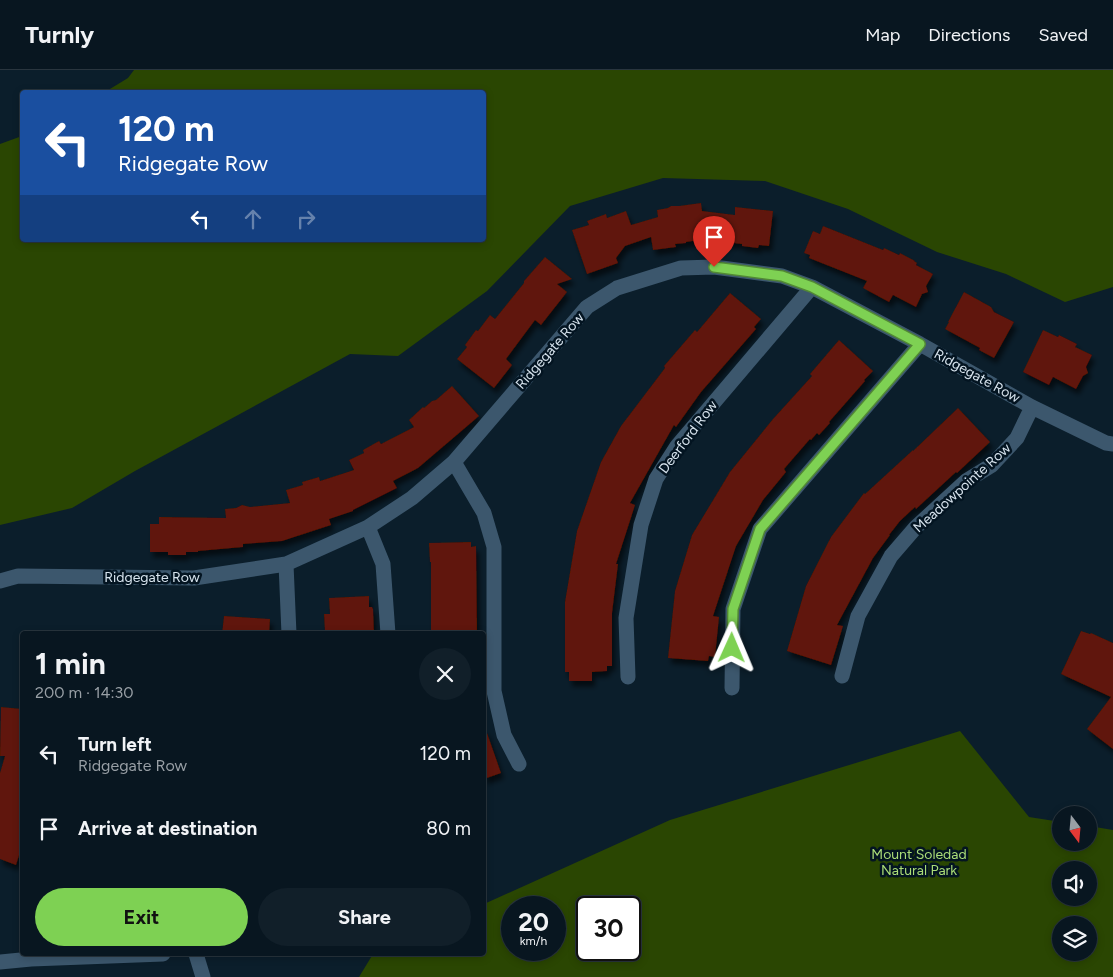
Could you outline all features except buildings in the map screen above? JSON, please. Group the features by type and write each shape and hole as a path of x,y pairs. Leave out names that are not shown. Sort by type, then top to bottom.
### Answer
{"street":[{"name":"Ridgegate Row","path":"0,581 18,576 194,578 286,564 368,527 412,498 454,462 587,307 617,288 681,268 714,267 782,276 812,287 920,344 1032,407 1106,443 1113,444"},
{"name":"Deerford Row","path":"628,677 626,618 641,525 656,479 678,446 812,287"},
{"path":"732,688 733,609 760,529 920,344"},
{"name":"Meadowpointe Row","path":"842,676 858,616 891,556 916,527 966,481 992,465 1017,438 1032,407"},
{"path":"454,462 484,513 494,547 494,691 504,735 519,764"},
{"path":"368,527 383,564 388,631"},
{"path":"286,564 289,631"},
{"path":"0,962 30,956"},
{"path":"197,956 203,977"}],"green space":[{"path":"134,70 1113,70 1113,287 1065,302 1006,274 937,252 848,209 765,181 663,178 570,206 487,291 398,356 350,354 135,471 72,508 0,525 0,144 20,137 20,242 486,242 486,90 108,90 128,78"},
{"name":"Mount Soledad Natural Park","path":"960,731 1029,817 1052,821 1052,851 1098,851 1098,828 1113,830 1113,977 359,977 372,956 486,956 486,903 501,896 501,961 566,961 566,896 502,896 670,820"}],"route":[{"path":"714,267 782,276 812,287 920,344 760,529 733,609 732,648"}]}
